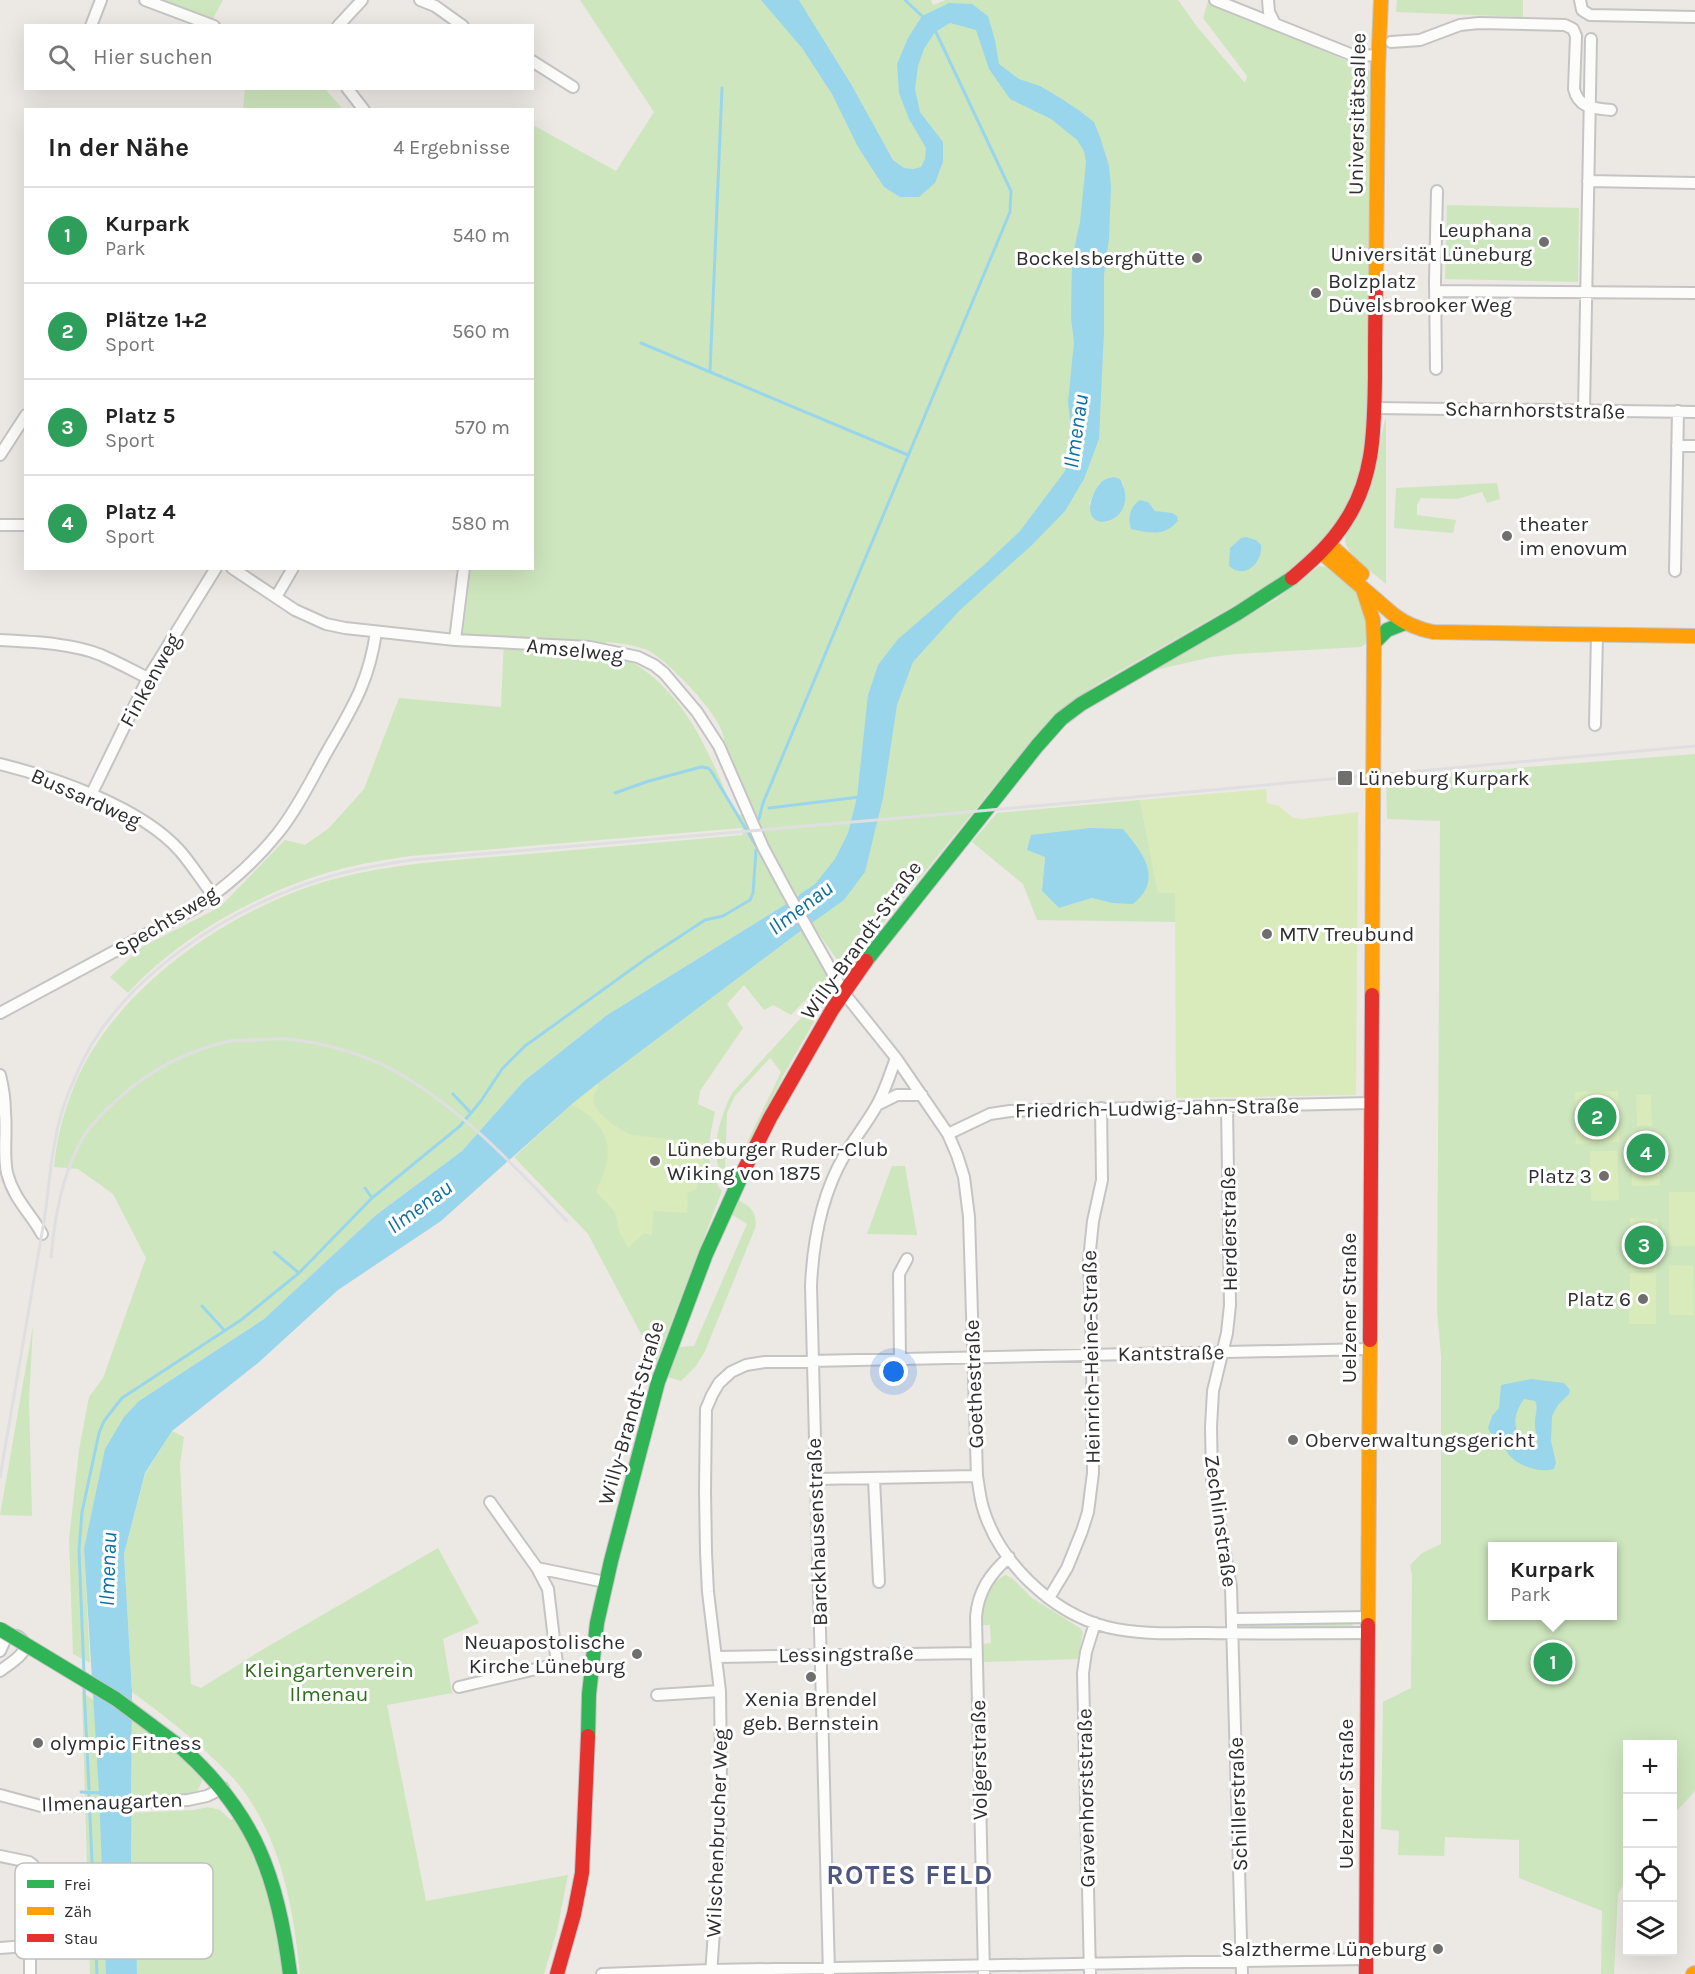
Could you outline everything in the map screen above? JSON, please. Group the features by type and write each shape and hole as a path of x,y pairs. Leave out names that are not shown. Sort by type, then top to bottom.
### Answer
{"main road":[{"name":"Universitätsallee","path":"1375,408 1380,0"},
{"name":"Willy-Brandt-Straße","path":"557,1974 574,1914 582,1872 589,1694 597,1623 606,1582 658,1382 706,1254 742,1173 800,1064 860,969 1037,746 1065,716 1102,690 1272,593 1325,548 1349,516 1364,482 1372,451 1375,408"},
{"path":"1325,548 1363,589 1423,622 1458,633"},
{"path":"1325,548 1386,602 1405,623 1426,630 1458,633 1695,636"},
{"name":"Uelzener Straße","path":"1363,589 1373,620 1374,643 1368,1633 1362,1959 1366,1974"},
{"path":"1373,620 1377,611 1386,602"},
{"name":"Uelzener Straße","path":"1374,643 1386,602"},
{"path":"1374,643 1382,632 1405,623"},
{"path":"0,1629 116,1699 183,1749 223,1788 236,1805 270,1876 280,1909 290,1974"}],"street":[{"path":"92,24 101,0"},
{"path":"144,0 209,24"},
{"path":"340,24 362,0"},
{"path":"420,0 435,6 460,24"},
{"path":"1215,0 1350,54 1378,56"},
{"path":"1268,0 1269,12 1275,24"},
{"path":"1581,5 1590,15 1695,17"},
{"path":"1573,29 1579,20 1581,5"},
{"path":"1390,42 1420,39 1460,25 1479,23 1558,24 1573,29 1576,36 1574,89 1576,98 1589,108 1611,110"},
{"path":"1584,411 1591,39"},
{"path":"534,61 573,87"},
{"path":"349,90 362,108"},
{"path":"1588,181 1695,183"},
{"path":"1436,369 1437,191"},
{"path":"1436,291 1695,294"},
{"name":"Scharnhorststraße","path":"1375,408 1695,412"},
{"path":"1675,571 1678,411"},
{"path":"0,455 24,418"},
{"path":"1677,446 1695,446"},
{"path":"0,525 24,525"},
{"name":"Finkenweg","path":"91,795 148,678 215,570"},
{"name":"Amselweg","path":"235,570 295,610 326,624 375,632 454,640 590,647 638,657 654,665 672,682 715,738 751,820 786,890 844,993"},
{"path":"276,597 292,570"},
{"path":"454,640 464,570"},
{"name":"Spechtsweg","path":"0,1013 197,907 260,854 294,811 358,699 370,666 375,632"},
{"path":"1595,725 1597,635"},
{"path":"0,640 67,647 100,655 148,678"},
{"name":"Bussardweg","path":"0,764 53,780 125,811 162,835 179,850 213,895"},
{"name":"Goethestraße","path":"844,993 896,1058 922,1095 948,1134 957,1155 968,1196 977,1476 983,1508 990,1526 1009,1557 1049,1598 1072,1613 1095,1623 1122,1630 1233,1634 1368,1633"},
{"name":"Barckhausenstraße","path":"828,1971 812,1252 831,1182 843,1157 877,1106 896,1058"},
{"path":"0,1075 5,1113 7,1173 20,1204 42,1234"},
{"path":"877,1106 897,1095 922,1095"},
{"name":"Friedrich-Ludwig-Jahn-Straße","path":"948,1134 979,1118 998,1112 1371,1103"},
{"name":"Herderstraße","path":"1222,1352 1230,1305 1227,1106"},
{"name":"Heinrich-Heine-Straße","path":"1049,1598 1076,1550 1088,1512 1094,1455 1089,1260 1093,1221 1102,1180 1101,1108"},
{"path":"900,1359 899,1274 907,1259"},
{"name":"Kantstraße","path":"813,1361 1370,1349"},
{"name":"Zechlinstraße","path":"1222,1352 1213,1391 1212,1480 1232,1587 1233,1619"},
{"name":"Wilschenbrucher Weg","path":"711,1972 721,1820 720,1691 708,1592 706,1552 706,1409 719,1383 731,1372 746,1365 813,1361"},
{"path":"816,1479 977,1476"},
{"path":"874,1479 879,1582"},
{"path":"459,1687 556,1664 548,1589 537,1568 490,1502"},
{"name":"Volgerstraße","path":"984,1970 976,1617 979,1598 988,1579 1009,1557"},
{"path":"537,1568 606,1582"},
{"path":"1233,1634 1233,1619 1368,1617"},
{"name":"Gravenhorststraße","path":"1090,1969 1083,1673 1086,1652 1095,1623"},
{"name":"Schillerstraße","path":"1233,1634 1242,1974"},
{"path":"0,1651 6,1638 13,1635 23,1641 22,1654 0,1671"},
{"name":"Lessingstraße","path":"717,1657 976,1653"},
{"path":"657,1695 720,1691"},
{"name":"Ilmenaugarten","path":"0,1795 52,1807 188,1800 207,1796 223,1788"},
{"path":"0,1856 25,1860 30,1863"},
{"path":"0,1948 15,1947"},
{"path":"602,1974 1090,1969 1242,1961 1362,1959"}],"green space":[{"path":"158,0 223,0 210,24"},
{"path":"580,0 931,0 933,5 945,0 1178,0 1198,28 1245,83 1247,76 1203,18 1208,1 1370,71 1367,435 1362,464 1351,495 1335,525 1315,550 1270,585 1099,683 1062,709 1010,767 849,965 841,965 811,923 815,920 799,894 795,896 781,893 786,904 607,1015 524,1081 462,1151 376,1215 264,1319 139,1401 84,1549 90,1663 73,1654 69,1539 79,1450 89,1397 103,1378 146,1258 113,1194 78,1169 54,1167 63,1117 75,1085 90,1054 120,1012 173,962 235,920 267,904 334,879 379,869 425,863 743,835 742,828 411,856 350,867 275,892 221,919 171,953 128,993 110,977 142,947 220,907 285,840 305,845 329,828 364,789 399,698 501,707 504,638 463,634 471,570 534,570 534,126 616,171 654,112","holes":["1099,483 1123,483 1124,495 1120,511 1107,522 1089,504","1140,500 1147,502 1155,511 1131,529 1130,513","606,642 627,644 647,650 668,665 694,691 716,719 722,731 753,811 736,816 697,732 671,694 635,664 600,653"]},
{"path":"1397,0 1523,0 1523,17 1396,12"},
{"path":"245,90 326,90 342,108 243,108"},
{"path":"1447,205 1579,208 1578,282 1445,279"},
{"path":"1386,418 1386,584 1350,552 1345,537 1364,500 1372,478"},
{"path":"1497,483 1500,499 1487,503 1482,492 1457,499 1421,498 1417,505 1417,515 1456,520 1453,533 1394,528 1396,488"},
{"path":"1319,566 1335,568 1363,594 1370,641 1361,647 1236,654 1151,671 1275,600"},
{"path":"1695,754 1695,1791 1677,1811 1677,1740 1623,1740 1623,1885 1618,1894 1614,1974 1601,1974 1602,1911 1519,1878 1519,1840 1445,1837 1444,1856 1398,1855 1399,1831 1381,1829 1383,1702 1411,1688 1412,1575 1410,1565 1422,1553 1441,1544 1441,1357 1437,1310 1440,821 1387,819 1386,778"},
{"name":"MTV Treubund","path":"1266,789 1267,803 1279,806 1293,818 1303,819 1358,812 1356,1095 1176,1098 1175,893 1158,892 1140,800"},
{"path":"1140,800 1158,892 1175,893 1176,922 1037,920 1023,884 972,842 997,813","holes":["1045,856 1112,903 1092,898 1059,908 1042,891"]},
{"path":"802,930 828,977 791,1015 773,1005 764,1010 744,985 727,1004 743,1028 700,1091 698,1104 715,1112 709,1153 712,1173 722,1191 652,1373 647,1370 649,1349 588,1234 514,1157 572,1104 574,1106 598,1086 597,1084"},
{"path":"832,984 831,992 784,1074 741,1163 739,1159 781,1072 770,1058 735,1096 727,1113 725,1168 730,1175 726,1183 720,1173 716,1150 719,1126 732,1093"},
{"name":"Lüneburger Ruder-Club Wiking von 1875","path":"597,1084 599,1086 593,1097 594,1104 608,1120 626,1133 704,1142 706,1153 696,1189 688,1193 687,1213 653,1211 652,1236 644,1233 628,1248 619,1231 615,1212 596,1192 607,1163 605,1136 592,1118 572,1104"},
{"path":"1618,1091 1619,1142 1576,1144 1575,1092"},
{"path":"1651,1094 1652,1126 1637,1126 1636,1095"},
{"path":"1659,1132 1660,1185 1632,1186 1631,1133"},
{"name":"Platz 3","path":"1590,1151 1617,1151 1619,1200 1591,1201"},
{"path":"892,1166 905,1166 917,1235 867,1234"},
{"path":"1669,1192 1695,1192 1695,1246 1669,1246"},
{"path":"738,1200 752,1210 756,1226 705,1351 696,1366 681,1381 668,1377 679,1347 694,1346 747,1224 731,1214"},
{"path":"1630,1218 1658,1219 1657,1271 1630,1271"},
{"path":"1669,1265 1693,1266 1694,1315 1669,1315"},
{"name":"Platz 6","path":"1630,1273 1656,1273 1656,1324 1629,1324"},
{"path":"33,1326 29,1401 32,1516 0,1515"},
{"name":"Kleingartenverein Ilmenau","path":"172,1431 184,1437 180,1464 191,1684 201,1688 438,1548 479,1623 443,1639 452,1693 387,1705 426,1901 568,1875 557,1931 544,1974 300,1974 294,1924 283,1875 266,1828 254,1806 237,1782 207,1752 132,1692 124,1554 145,1474"},
{"path":"1006,1575 1032,1598 1080,1628 1083,1632 1078,1659 983,1662 983,1644 991,1643 990,1625 982,1625 983,1610 990,1589 999,1578"},
{"path":"1353,1622 1352,1628 1250,1629 1250,1623"},
{"path":"82,1692 96,1702 103,1863 87,1863"},
{"path":"132,1718 192,1766 202,1781 198,1790 185,1795 132,1798"},
{"path":"208,1807 220,1810 231,1820 235,1817 261,1869 278,1928 283,1974 137,1974 137,1959 213,1959 213,1863 131,1863 131,1813 194,1810"},
{"path":"90,1959 106,1959 107,1974 90,1974"}],"water":[{"name":"Ilmenau","path":"761,0 799,0 851,84 893,160 904,168 921,167 925,159 926,148 909,119 899,93 897,64 908,38 922,16 949,3 972,4 988,16 999,64 1019,79 1040,86 1062,99 1094,122 1109,166 1111,187 1109,239 1104,275 1099,439 1084,479 1065,511 1033,544 959,611 913,662 897,705 883,798 865,872 844,900 597,1084 441,1221 338,1290 258,1363 172,1431 145,1473 124,1554 132,1692 131,1863 102,1863 84,1549 105,1449 124,1417 139,1401 264,1319 376,1215 462,1151 524,1081 607,1015 815,884 835,859 848,833 857,797 868,695 878,665 898,639 1020,531 1065,471 1073,445 1068,402 1074,342 1071,318 1072,259 1080,222 1086,162 1084,151 1077,140 1051,119 1010,99 989,69 976,30 950,23 935,32 924,49 918,66 915,89 920,112 943,142 943,162 935,183 919,197 900,197 884,187 858,147 832,94 802,48"},
{"path":"1114,477 1120,479 1125,494 1124,507 1117,516 1100,522 1093,517 1090,508 1094,493 1102,482"},
{"path":"1140,500 1148,502 1155,511 1172,513 1177,516 1178,521 1162,532 1131,529 1130,513"},
{"path":"1241,538 1256,540 1261,545 1259,558 1251,568 1235,570 1229,566 1230,548"},
{"path":"1090,828 1123,829 1143,857 1149,876 1142,895 1133,904 1112,903 1092,898 1059,908 1042,891 1045,857 1027,850 1031,835"},
{"path":"1531,1379 1564,1383 1570,1390 1552,1416 1551,1441 1556,1463 1554,1469 1538,1470 1521,1464 1510,1456 1499,1440 1489,1431 1492,1416 1499,1408 1501,1385","holes":["1524,1399 1535,1401 1537,1443 1534,1448 1528,1448 1519,1437 1516,1418"]},
{"path":"105,1959 137,1959 137,1974 106,1974"}],"waterway":[{"path":"905,0 923,17"},
{"path":"759,819 763,803 1010,212 1011,191 934,28"},
{"path":"710,372 722,88"},
{"path":"641,343 908,455"},
{"path":"615,793 701,767 708,768 756,846"},
{"path":"769,808 860,797"},
{"path":"84,1674 79,1550 82,1512 99,1433 104,1421 122,1398 241,1320 299,1273 372,1198 460,1126 481,1101 502,1069 525,1046 647,958 705,920 723,916 750,900 753,893 756,850"},
{"path":"453,1094 471,1113"},
{"path":"365,1188 372,1198"},
{"path":"274,1252 299,1273"},
{"path":"202,1306 225,1331"},
{"path":"84,1687 89,1789"},
{"path":"81,1792 102,1793"},
{"path":"89,1794 92,1863"},
{"path":"96,1959 97,1974"}],"railway":[{"path":"0,1477 45,1217 56,1137 63,1109 77,1073 96,1038 120,1006 150,976 183,949 219,925 294,888 371,866 411,860 1695,746"},
{"path":"51,1257 57,1213 68,1170 80,1143 93,1124 121,1096 145,1077 186,1055 235,1040 302,1041 353,1053 389,1068 414,1082 461,1117 527,1179 567,1221"}],"traffic: fast":[{"path":"866,961 1061,719 1081,704 1238,613 1292,578"},
{"path":"1374,643 1387,630 1405,623"},
{"path":"588,1736 589,1694 597,1623 658,1382 706,1254 745,1168"},
{"path":"0,1629 116,1699 183,1749"},
{"path":"183,1749 229,1798 259,1850 278,1908 290,1974"}],"traffic: slow":[{"path":"1376,285 1381,0"},
{"path":"1329,544 1362,574"},
{"path":"1321,552 1394,615 1408,624 1428,631 1695,636"},
{"path":"1363,589 1373,620 1374,643 1372,995"},
{"path":"1368,1625 1370,1340"}],"traffic: jam":[{"path":"1292,578 1334,538 1355,505 1362,488 1373,433 1376,285"},
{"path":"745,1168 770,1118 832,1010 866,961"},
{"path":"1370,1340 1372,995"},
{"path":"1366,1974 1368,1625"},
{"path":"557,1974 574,1914 582,1873 588,1736"}],"place":[{"name":"Leuphana Universität Lüneburg","path":"1544,242"},
{"name":"Bockelsberghütte","path":"1197,258"},
{"name":"Bolzplatz Düvelsbrooker Weg","path":"1316,293"},
{"name":"theater im enovum","path":"1507,536"},
{"name":"Lüneburg Kurpark","path":"1345,778"},
{"name":"MTV Treubund","path":"1267,934"},
{"name":"Plätze 1+2","path":"1597,1117"},
{"name":"Platz 4","path":"1646,1153"},
{"name":"Lüneburger Ruder-Club Wiking von 1875","path":"655,1161"},
{"name":"Platz 3","path":"1604,1176"},
{"name":"Platz 5","path":"1644,1245"},
{"name":"Platz 6","path":"1643,1299"},
{"name":"Oberverwaltungsgericht","path":"1293,1440"},
{"name":"Neuapostolische Kirche Lüneburg","path":"637,1654"},
{"name":"Kurpark","path":"1553,1662"},
{"name":"Xenia Brendel geb. Bernstein","path":"811,1677"},
{"name":"olympic Fitness","path":"38,1743"},
{"name":"Salztherme Lüneburg","path":"1438,1949"}],"district":[{"name":"ROTES FELD","path":"910,1875"}]}
